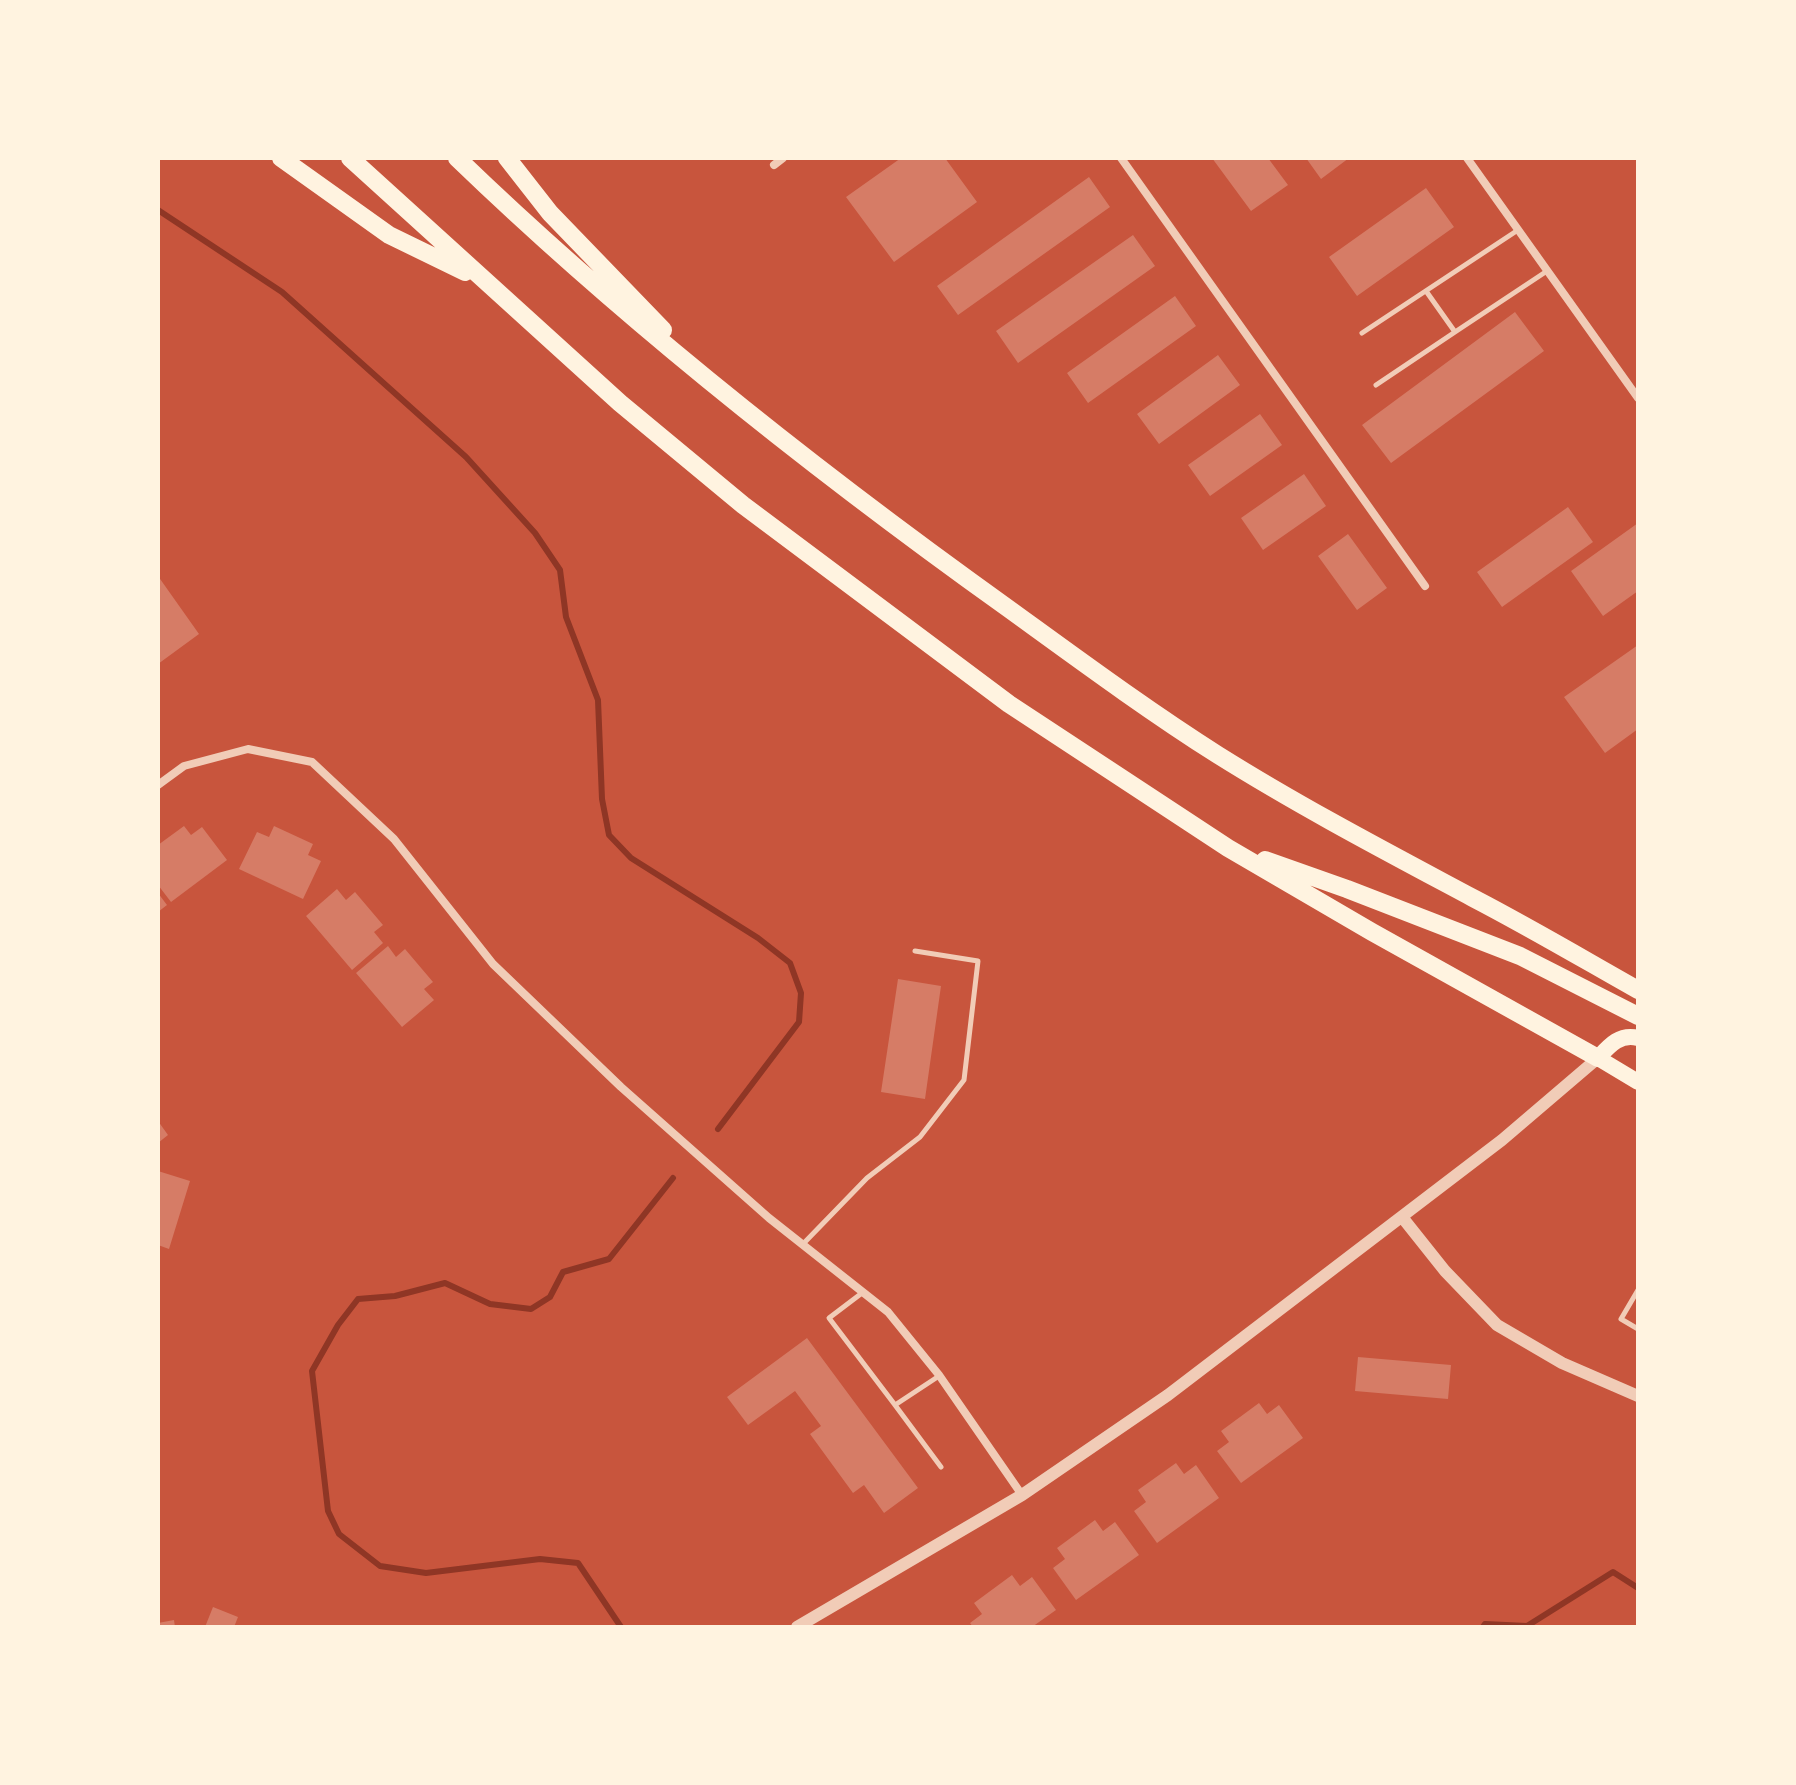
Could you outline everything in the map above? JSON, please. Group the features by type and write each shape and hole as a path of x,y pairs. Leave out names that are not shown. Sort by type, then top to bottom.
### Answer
{"highway":[{"path":"281,158 389,235 485,282"},
{"path":"350,158 620,403 769,526 1009,704 1228,848 1638,1082"},
{"path":"457,158 572,265 713,385 933,555 1217,755 1377,849 1475,899 1638,990"},
{"path":"507,158 550,213 713,385"},
{"path":"1228,848 1347,889 1520,956 1638,1016"},
{"path":"1598,1058 1615,1040 1632,1036 1638,1038"}],"street":[{"path":"774,165 783,158"},
{"path":"1121,158 1425,586"},
{"path":"1467,158 1638,398"},
{"path":"158,785 184,766 248,749 312,762 394,839 493,964 621,1087 802,1245 888,1312 939,1375 1022,1495"},
{"path":"797,1627 1022,1495 1168,1395 1502,1140 1598,1058"},
{"path":"1402,1217 1445,1271 1497,1325 1562,1363 1638,1396"}],"lane":[{"path":"1362,333 1518,230"},
{"path":"1376,385 1547,271"},
{"path":"1426,291 1455,332"},
{"path":"802,1245 867,1178 920,1137 964,1080 978,961 915,951"},
{"path":"1638,1290 1621,1319 1638,1329"},
{"path":"863,1292 829,1318 941,1467"},
{"path":"895,1405 939,1375"}],"building":[{"path":"901,158 945,158 977,202 894,262 846,197"},
{"path":"1212,158 1268,158 1288,185 1251,211"},
{"path":"1306,158 1349,158 1321,179"},
{"path":"1089,177 1110,207 958,315 937,286"},
{"path":"1426,188 1454,227 1357,296 1329,257"},
{"path":"1133,235 1155,266 1018,363 996,331"},
{"path":"1175,296 1196,326 1088,403 1067,373"},
{"path":"1515,312 1544,351 1391,463 1362,425"},
{"path":"1218,355 1240,385 1159,444 1137,414"},
{"path":"1260,414 1282,445 1210,496 1188,465"},
{"path":"1304,474 1326,506 1263,550 1241,518"},
{"path":"1568,507 1593,542 1502,607 1477,572"},
{"path":"1638,523 1638,591 1603,616 1571,571"},
{"path":"1348,534 1387,588 1357,610 1318,556"},
{"path":"158,576 199,634 158,664"},
{"path":"1638,645 1638,729 1605,753 1564,697"},
{"path":"184,826 191,835 202,827 227,860 171,902 158,885 158,845"},
{"path":"274,826 313,844 308,855 321,861 303,899 239,869 257,832 269,837"},
{"path":"337,889 346,900 355,892 383,925 374,932 383,943 352,970 306,916"},
{"path":"158,893 167,905 158,912"},
{"path":"388,946 396,957 405,949 433,982 424,989 434,1000 402,1027 356,973"},
{"path":"898,979 941,986 925,1099 881,1092"},
{"path":"158,1121 168,1135 158,1143"},
{"path":"158,1171 190,1181 169,1249 158,1245"},
{"path":"807,1338 918,1488 884,1513 864,1485 853,1493 810,1434 821,1426 795,1391 748,1425 727,1397"},
{"path":"1358,1357 1451,1365 1448,1399 1355,1391"},
{"path":"1259,1403 1267,1414 1279,1405 1303,1438 1241,1483 1217,1451 1229,1442 1221,1431"},
{"path":"1176,1463 1184,1474 1196,1465 1219,1498 1157,1543 1134,1511 1146,1502 1138,1490"},
{"path":"1095,1520 1103,1531 1115,1522 1139,1555 1076,1600 1053,1568 1065,1559 1057,1548"},
{"path":"1012,1575 1020,1586 1032,1577 1056,1610 1032,1627 973,1627 970,1623 982,1614 974,1603"},
{"path":"213,1607 238,1617 234,1627 205,1627"},
{"path":"174,1620 175,1627 158,1627 158,1623"}],"waterway":[{"path":"158,210 282,292 466,457 535,533 560,570 566,617 598,700 602,799 609,835 631,858 758,938 790,963 801,993 799,1022 718,1129"},
{"path":"621,1627 578,1563 540,1559 426,1573 380,1566 339,1534 328,1511 312,1371 338,1325 358,1299 395,1296 445,1283 490,1304 531,1309 550,1297 563,1272 609,1259 673,1178"},
{"path":"1483,1627 1485,1624 1527,1626 1613,1572 1638,1588"}]}
